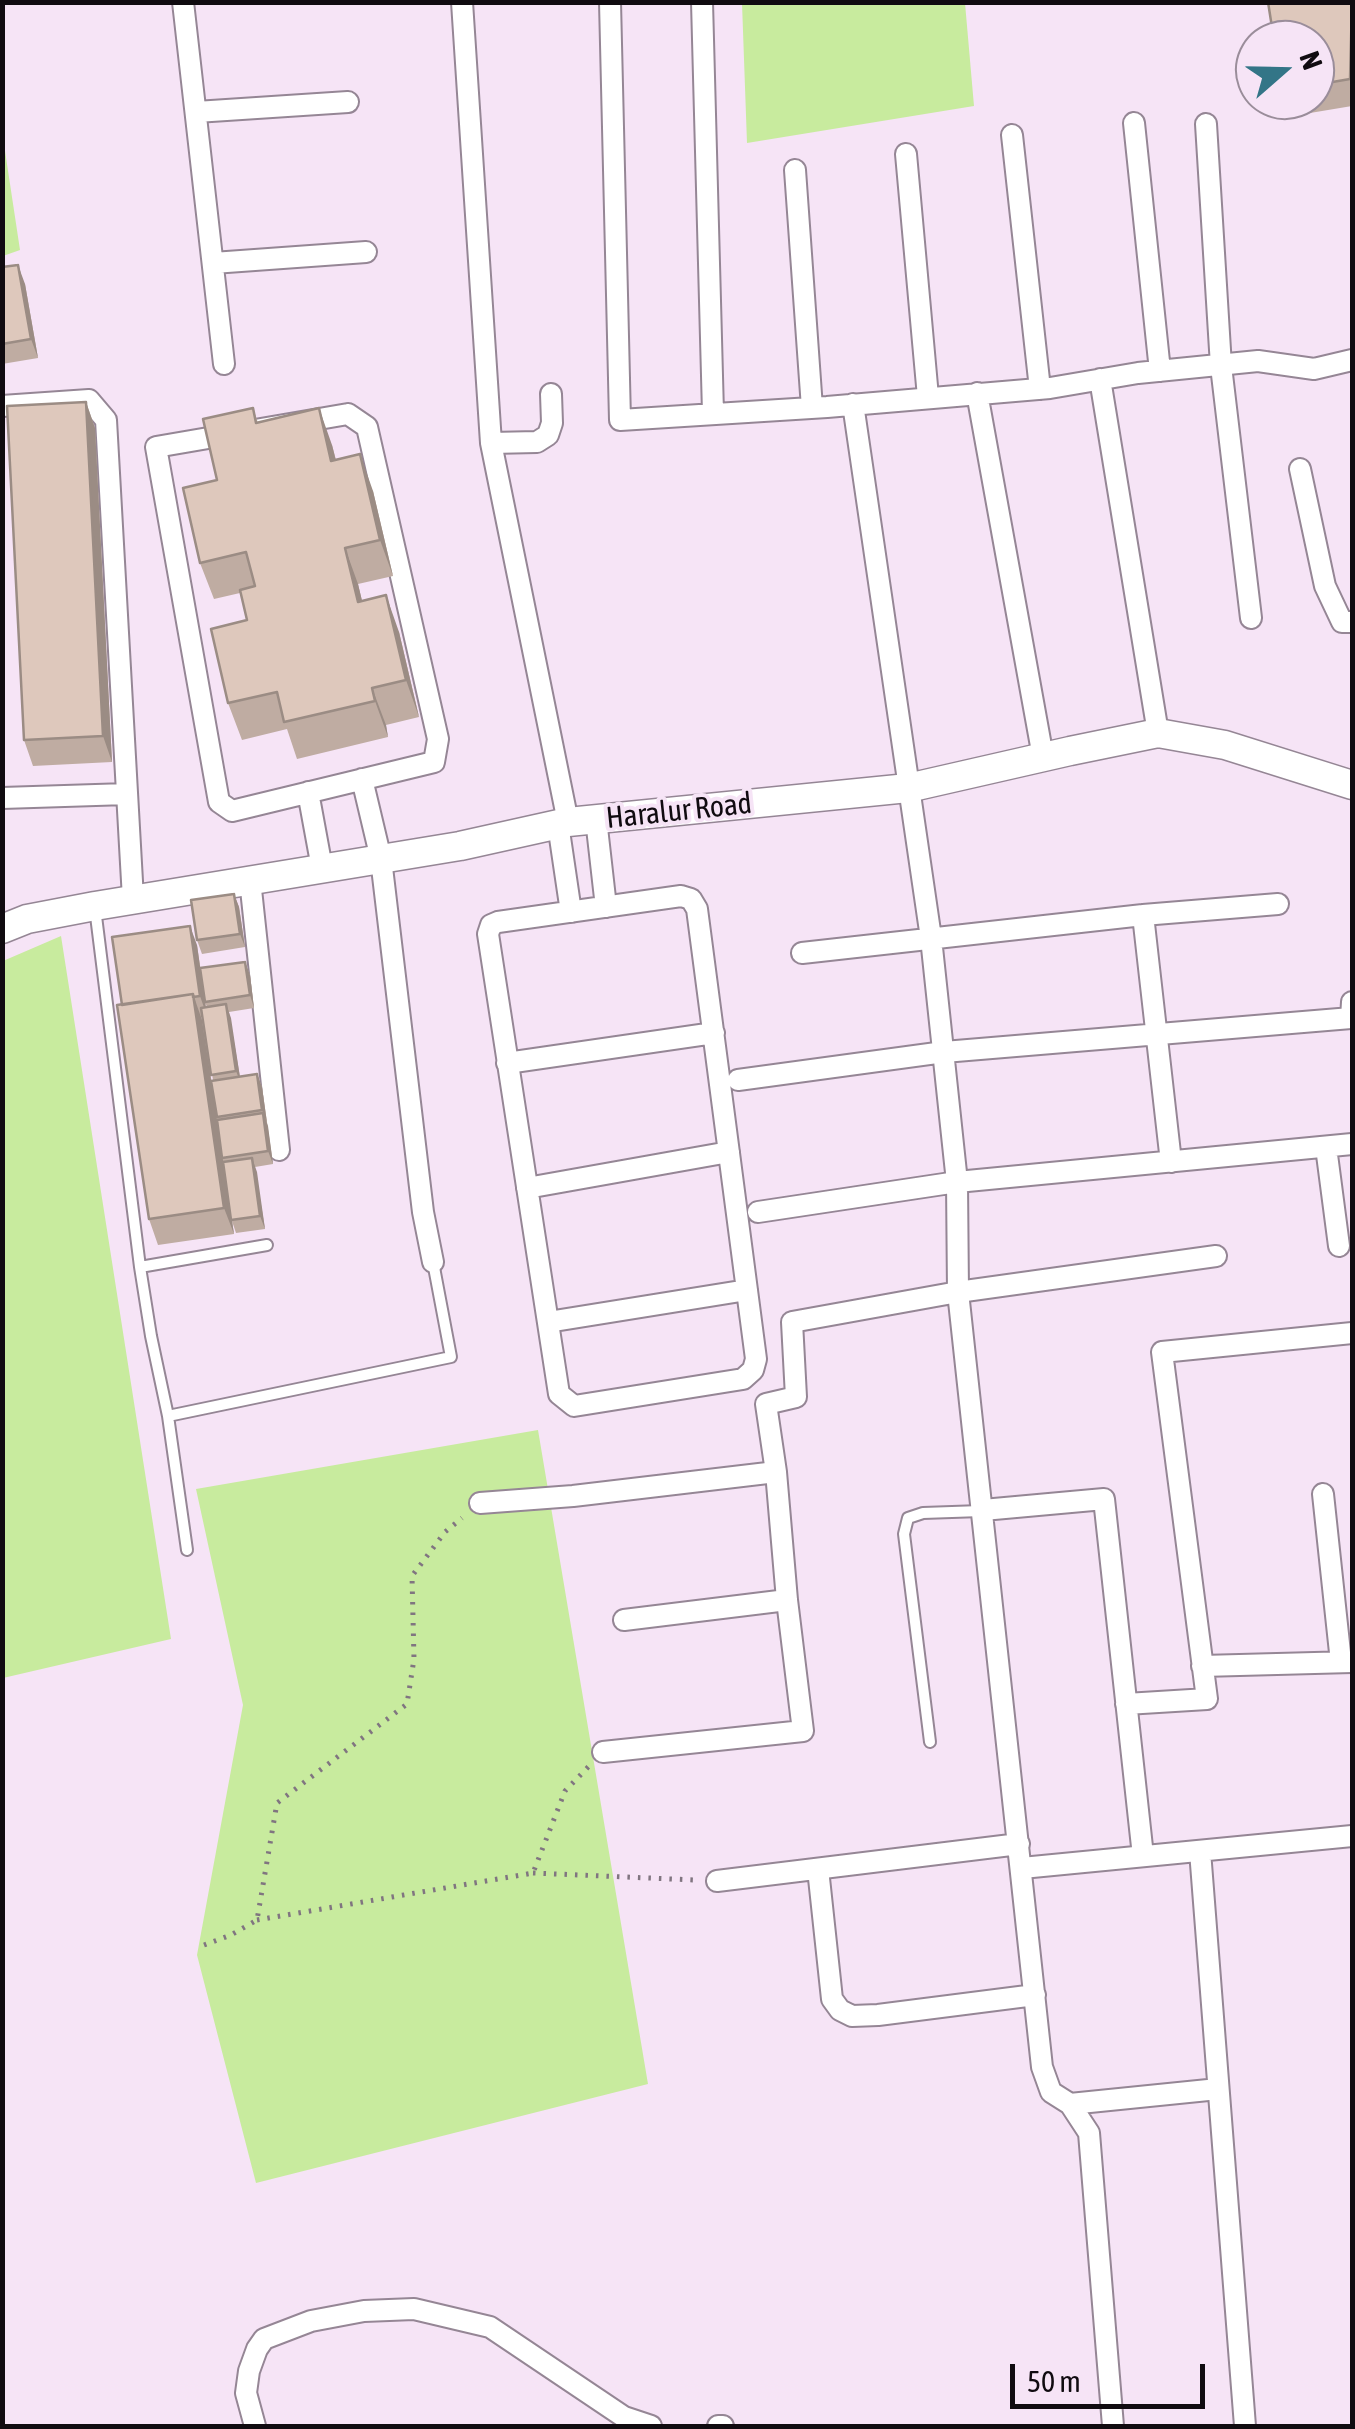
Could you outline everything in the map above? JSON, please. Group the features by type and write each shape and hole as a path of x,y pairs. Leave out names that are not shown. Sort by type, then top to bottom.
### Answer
{"street":[{"path":"183,2 224,364"},
{"path":"462,2 491,443 574,821 606,907"},
{"path":"610,2 620,420 977,394 1258,360 1314,369 1352,360"},
{"path":"702,2 713,414"},
{"path":"196,112 348,102"},
{"path":"1134,123 1160,371"},
{"path":"1206,124 1221,366 1251,618"},
{"path":"1012,135 1040,388"},
{"path":"906,154 928,397"},
{"path":"795,170 812,408"},
{"path":"212,263 366,252"},
{"path":"1100,380 1158,734"},
{"path":"491,443 536,442 548,435 552,423 550,394"},
{"path":"977,394 1043,757"},
{"path":"2,406 90,400 106,420 133,899"},
{"path":"853,404 932,938 957,1182 958,1292 1042,2067 1051,2092 1070,2104 1089,2133 1113,2426"},
{"path":"348,414 367,427 438,739 434,762 308,792 232,811 220,802 156,447 348,414"},
{"path":"1300,468 1325,586 1342,622 1352,622"},
{"name":"Haralur Road","path":"2,929 94,906 460,846 574,821 908,788 1158,734 1225,746 1352,785"},
{"path":"362,779 381,858 423,1212 433,1262"},
{"path":"308,792 322,868"},
{"path":"2,798 127,794"},
{"path":"571,912 574,821"},
{"path":"250,880 279,1150"},
{"path":"681,896 691,899 697,908 756,1358 753,1370 743,1379 574,1406 559,1394 488,934 498,922 571,912 681,896"},
{"path":"802,953 1278,904"},
{"path":"1144,916 1171,1162"},
{"path":"738,1080 944,1052 1352,1018 1352,1002"},
{"path":"507,1062 714,1032"},
{"path":"758,1212 957,1182 1352,1144"},
{"path":"1326,1147 1339,1246"},
{"path":"527,1188 729,1152"},
{"path":"602,1752 803,1731 766,1404 796,1397 792,1322 958,1292 1216,1256"},
{"path":"548,1322 747,1290"},
{"path":"1126,1704 1206,1699 1162,1352 1352,1333"},
{"path":"480,1503 776,1472"},
{"path":"1202,1666 1347,1662 1323,1494"},
{"path":"982,1510 1104,1499 1143,1856"},
{"path":"624,1620 786,1600"},
{"path":"1022,1868 1352,1836"},
{"path":"717,1881 1019,1844"},
{"path":"1200,1850 1245,2426"},
{"path":"818,1868 832,1999 840,2010 852,2016 878,2015 1035,1996"},
{"path":"1070,2104 1218,2089"},
{"path":"255,2426 246,2394 249,2371 264,2339 311,2321 364,2311 414,2309 490,2327 624,2417 651,2426"}],"lane":[{"path":"94,906 140,1267 168,1416 187,1550"},
{"path":"140,1267 268,1246"},
{"path":"168,1416 451,1357 433,1262"},
{"path":"930,1742 904,1534 908,1518 923,1513 982,1510"}],"path":[{"path":"256,1920 277,1804 406,1704 414,1659 412,1576 444,1532 480,1503"},
{"path":"534,1873 565,1791 602,1752"},
{"path":"204,1946 256,1920 534,1873 717,1881"}],"green space":[{"path":"742,3 965,3 974,106 747,143"},
{"path":"2,131 20,250 3,256 2,256"},
{"path":"61,936 171,1639 3,1678 3,961"},
{"path":"538,1430 648,2084 256,2183 197,1955 243,1705 196,1489"}],"building":[{"path":"1268,2 1352,2 1350,79 1335,82 1335,20 1271,20"},
{"path":"18,265 31,339 2,344 2,267"},
{"path":"86,402 103,736 24,740 7,406"},
{"path":"253,408 256,423 319,408 331,461 360,454 380,540 345,548 358,602 386,595 406,680 372,688 375,701 284,722 277,692 228,703 211,629 247,620 240,590 255,586 246,552 200,563 183,488 217,480 203,419"},
{"path":"234,894 240,934 197,940 191,900"},
{"path":"190,926 200,996 122,1005 112,937"},
{"path":"245,962 250,995 205,1002 200,968"},
{"path":"193,994 224,1208 149,1219 117,1005"},
{"path":"226,1004 236,1071 211,1075 201,1008"},
{"path":"257,1074 262,1110 217,1117 211,1081"},
{"path":"263,1113 268,1151 222,1158 217,1120"},
{"path":"252,1158 260,1216 231,1220 223,1162"}]}
